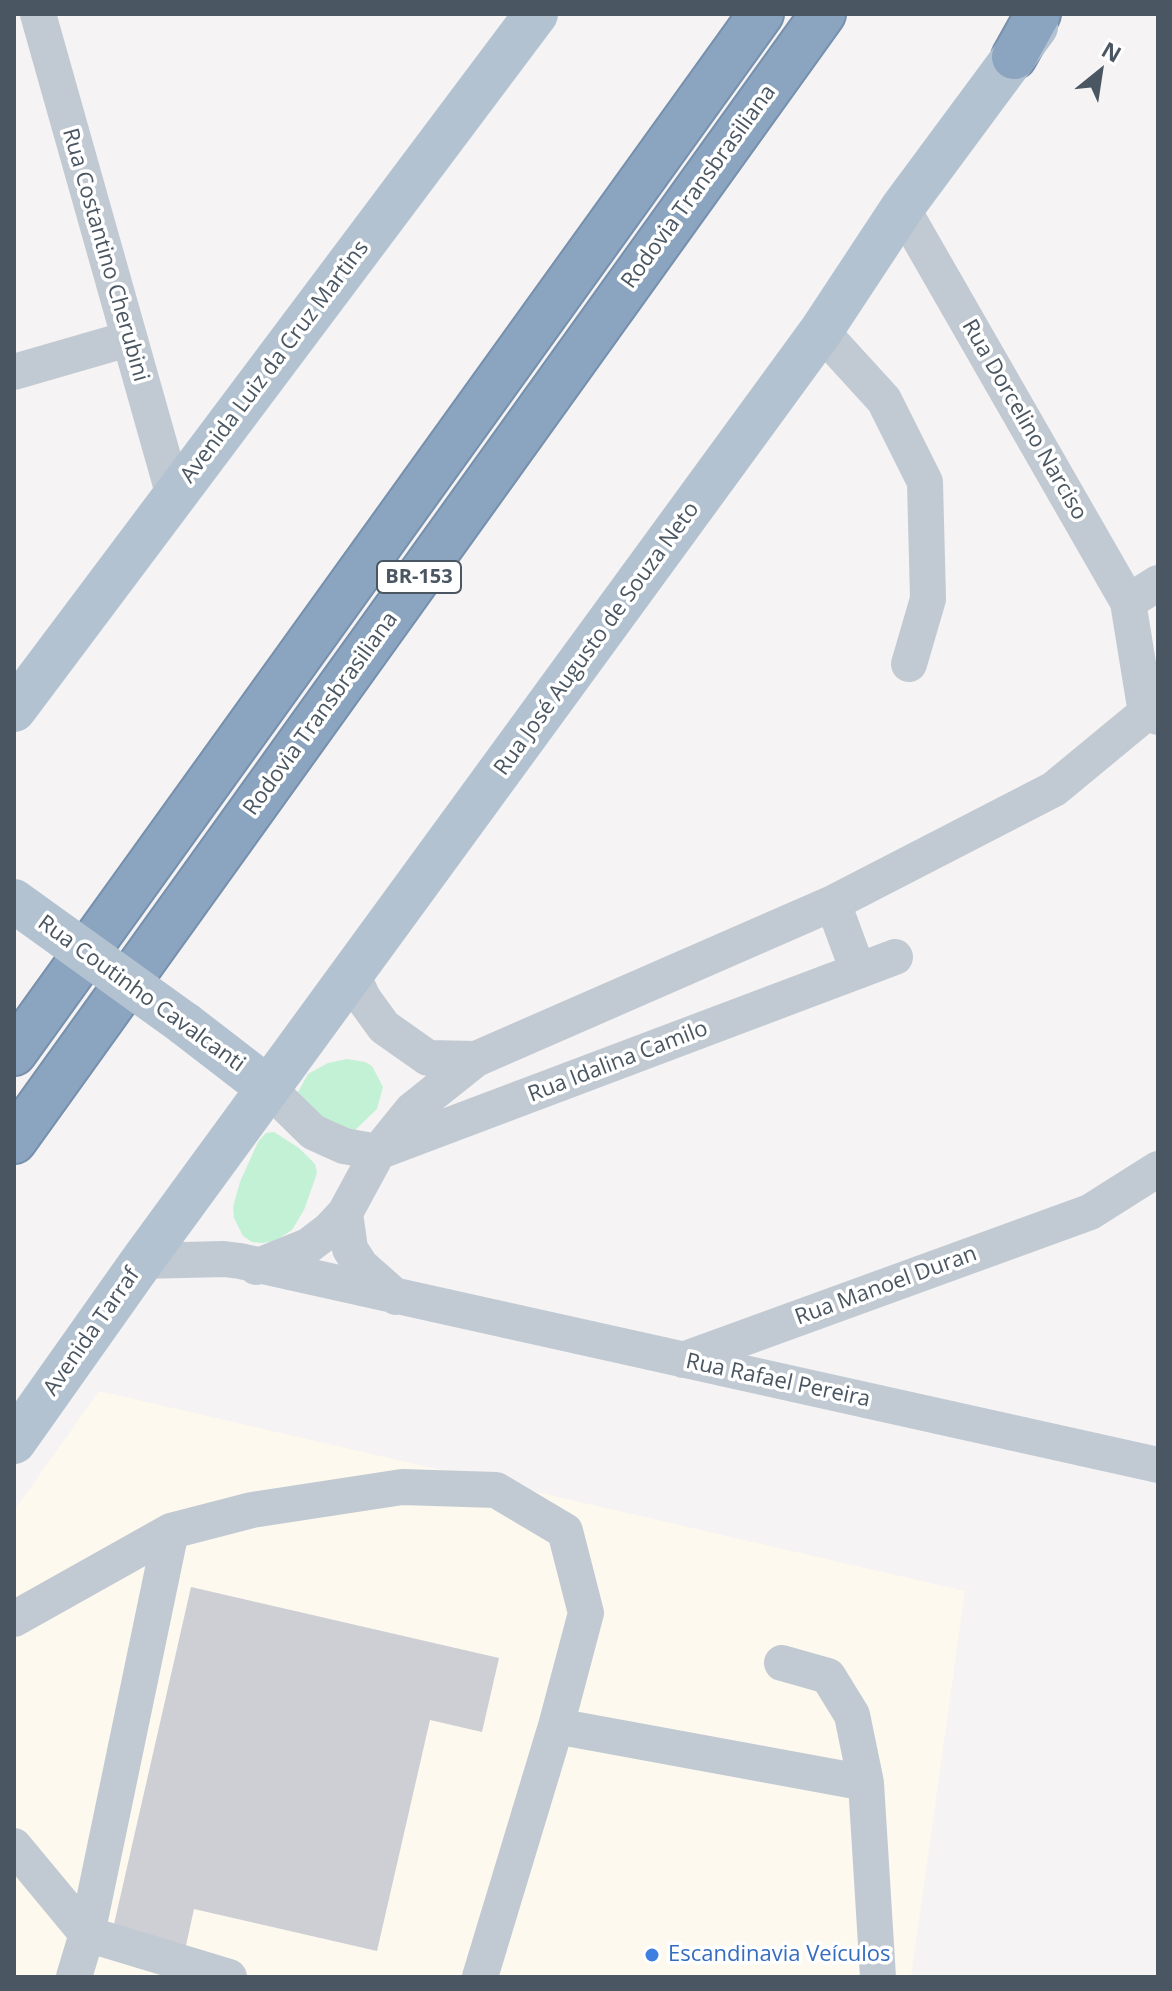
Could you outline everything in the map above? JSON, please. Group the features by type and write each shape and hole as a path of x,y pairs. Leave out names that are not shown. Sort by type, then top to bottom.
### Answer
{"highway":[{"name":"BR-153","path":"14,1053 761,14"},
{"name":"Rodovia Transbrasiliana","path":"14,1141 823,14"},
{"path":"1014,57 1038,14"}],"main road":[{"name":"Avenida Luiz da Cruz Martins","path":"14,710 536,14"},
{"name":"Rua José Augusto de Souza Neto","path":"142,1261 821,331 902,208 1045,14"},
{"name":"Rua Coutinho Cavalcanti","path":"14,901 268,1088"},
{"name":"Avenida Tarraf","path":"14,1442 142,1261"}],"street":[{"name":"Rua Costantino Cherubini","path":"38,14 174,496"},
{"name":"Rua Dorcelino Narciso","path":"902,208 1143,593"},
{"path":"821,331 884,400 925,482 928,599 909,664"},
{"path":"14,372 128,339"},
{"path":"256,1267 308,1246 329,1230 345,1213 378,1152 412,1110 476,1059 833,903 1054,789 1152,715 1143,593"},
{"path":"833,903 858,971"},
{"name":"Rua Idalina Camilo","path":"378,1152 895,957"},
{"path":"352,974 363,998 384,1027 428,1058 476,1059"},
{"path":"268,1088 313,1132 344,1146 378,1152"},
{"name":"Rua Manoel Duran","path":"683,1360 1090,1212 1158,1169"},
{"name":"Rua Rafael Pereira","path":"345,1213 350,1249 361,1266 397,1298"},
{"name":"Rua Rafael Pereira","path":"142,1261 224,1259 1158,1465"},
{"path":"14,1619 171,1531 252,1510 402,1487 496,1490 565,1531 586,1613 556,1726 480,1977"},
{"path":"74,1977 87,1934 171,1531"},
{"path":"782,1663 828,1676 852,1715 866,1783 878,1977"},
{"path":"556,1726 866,1783"},
{"path":"14,1846 87,1934 229,1977"}],"shaded area":[{"path":"99,1391 965,1591 911,1977 14,1977 14,1511"}],"green space":[{"path":"347,1059 372,1066 383,1087 377,1109 351,1134 298,1103 298,1092 308,1074 328,1063"},
{"path":"274,1132 299,1148 315,1164 317,1173 304,1210 292,1230 275,1241 252,1242 243,1236 234,1218 233,1207 240,1182 258,1142 266,1133"}],"building":[{"path":"191,1587 499,1658 482,1732 430,1720 377,1951 194,1909 185,1950 112,1933"}],"place":[{"name":"Escandinavia Veículos","path":"652,1955"}]}
